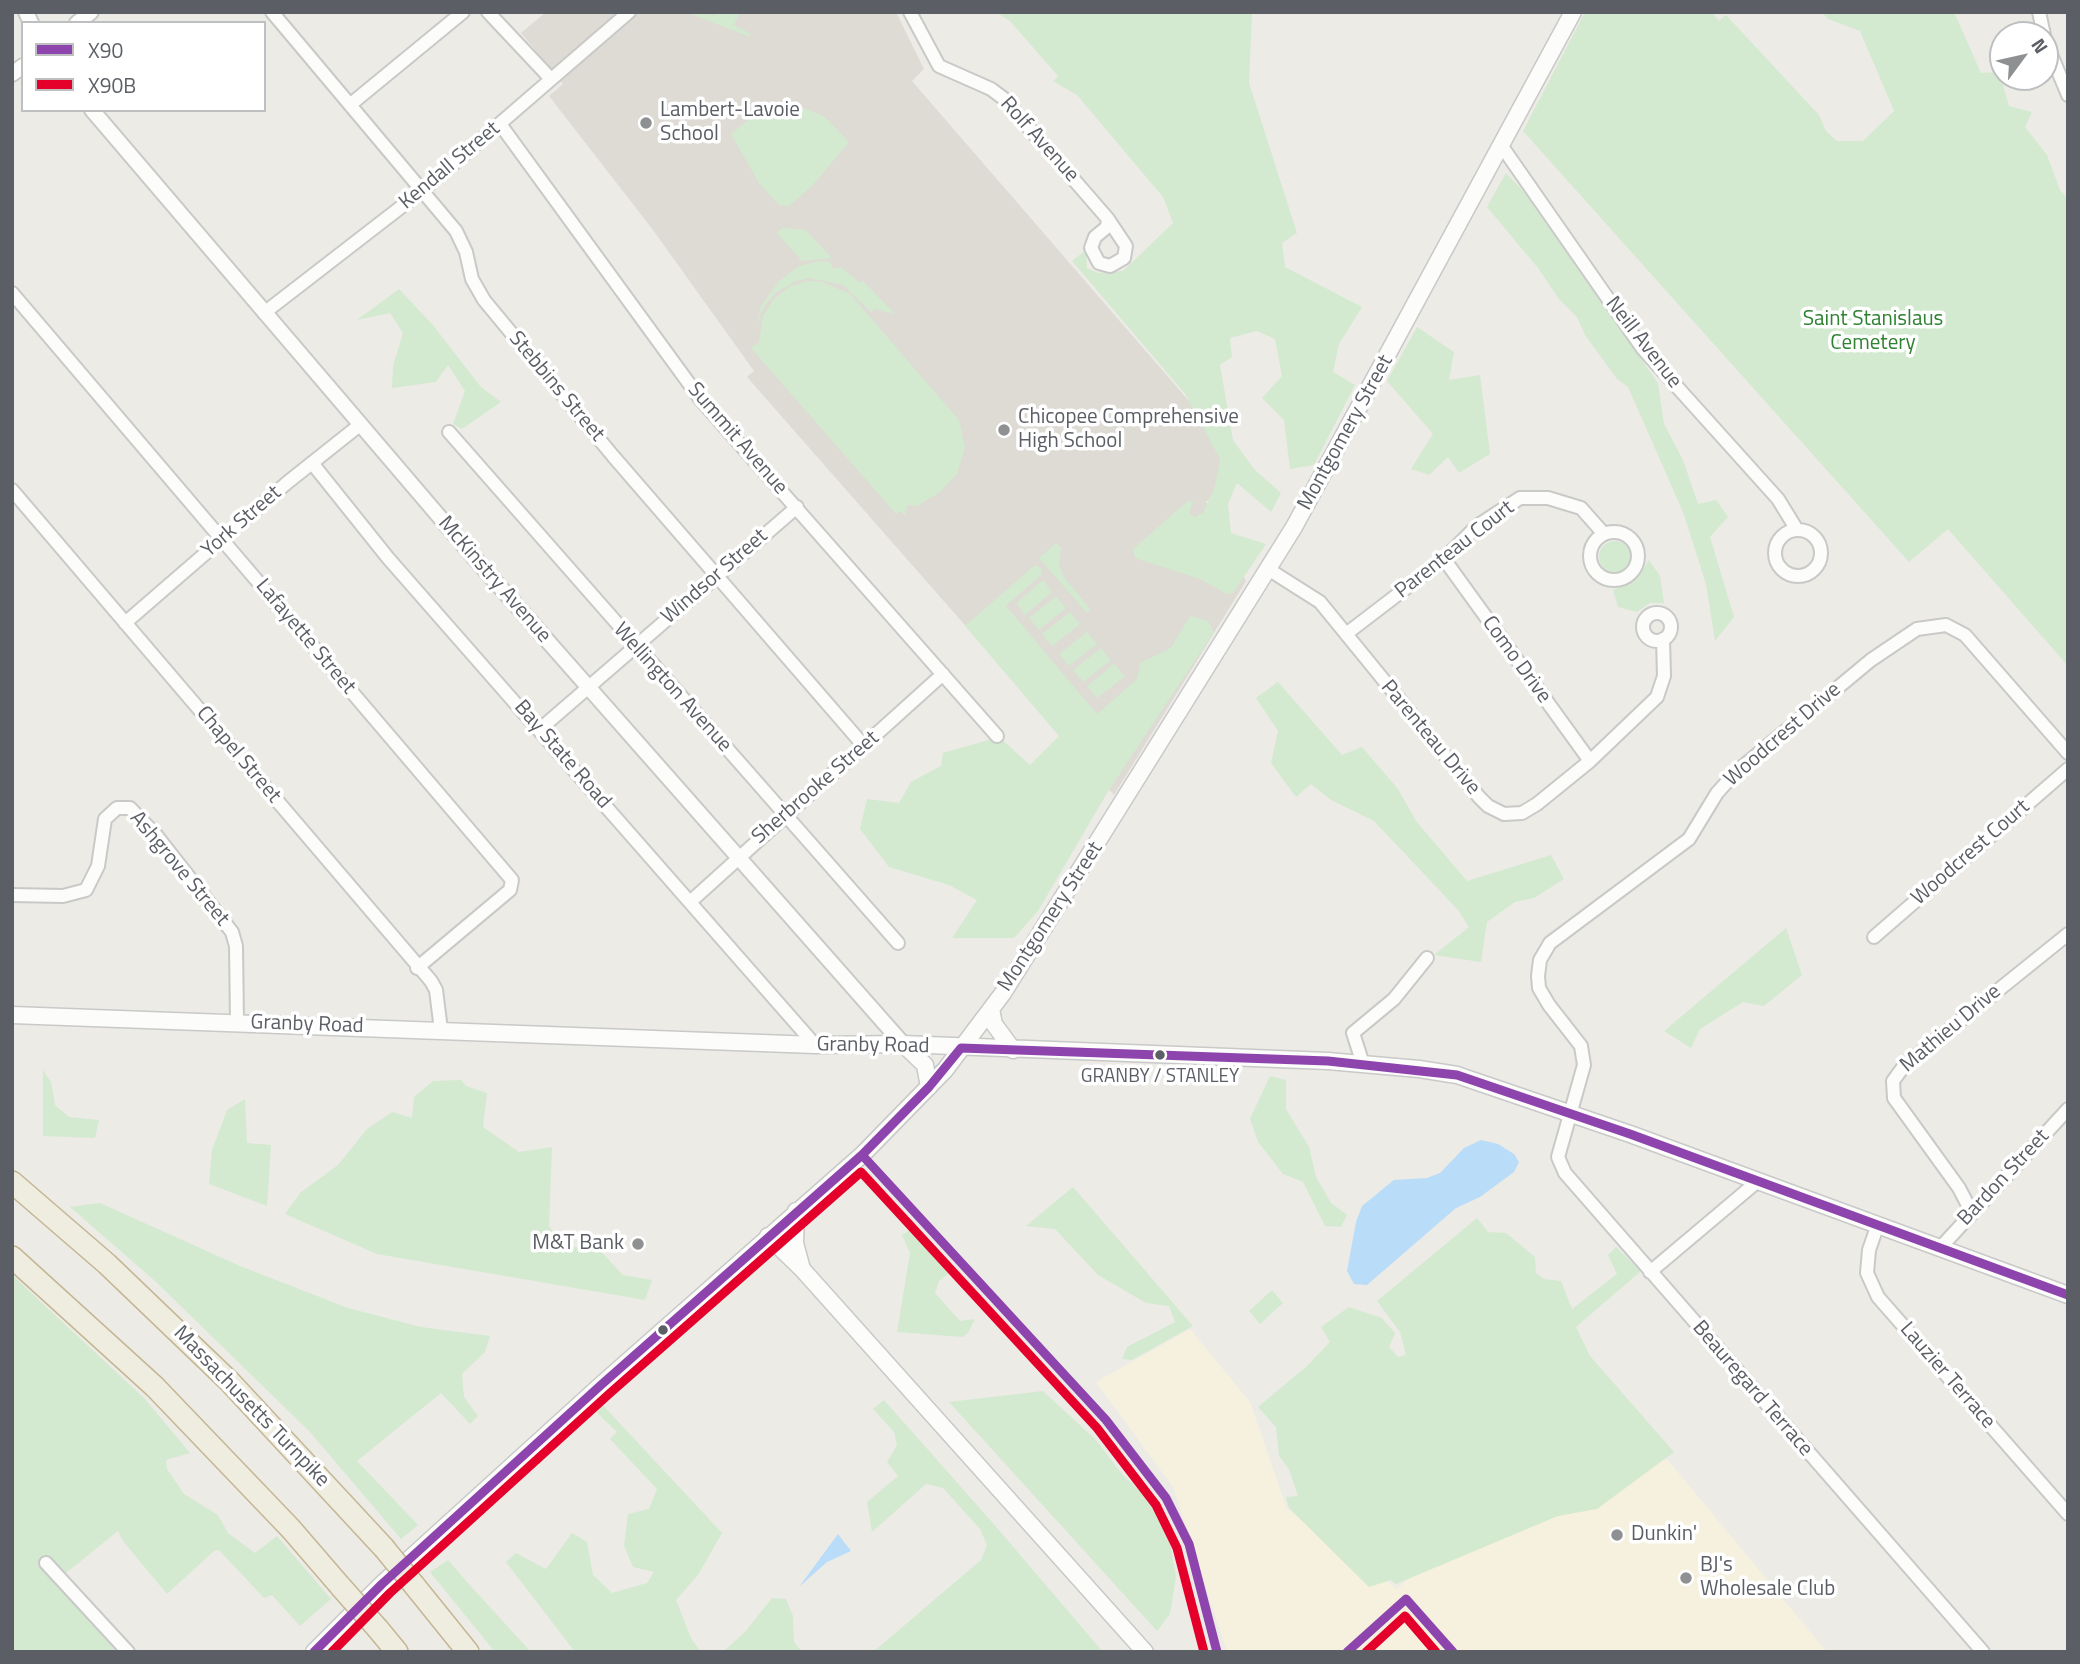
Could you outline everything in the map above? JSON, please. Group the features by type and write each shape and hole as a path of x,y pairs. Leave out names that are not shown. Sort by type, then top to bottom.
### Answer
{"highway":[{"name":"Massachusetts Turnpike","path":"12,1182 107,1264 229,1381 384,1548 468,1652"},
{"path":"12,1257 181,1413 397,1652"}],"main road":[{"name":"Montgomery Street","path":"314,1652 390,1576 796,1211 862,1155 929,1087 991,1009 1268,569 1342,442 1573,12"},
{"path":"991,1009 994,1024 1013,1050"},
{"name":"Granby Road","path":"12,1015 815,1045 903,1044 1363,1064 1457,1075 1878,1224 2068,1295"},
{"path":"903,1044 925,1065 929,1087"},
{"path":"796,1211 796,1243 802,1269"},
{"path":"768,1236 802,1269 1145,1652"},
{"path":"768,1236 789,1269 1131,1652"}],"street":[{"name":"Stebbins Street","path":"272,12 423,190 462,241 470,273 484,300 715,575 864,746"},
{"path":"351,104 463,12"},
{"path":"488,12 551,79"},
{"name":"Kendall Street","path":"264,313 423,190 629,12"},
{"name":"Rolf Avenue","path":"910,12 939,66 991,89 1003,98 1108,219"},
{"path":"2059,74 2068,96"},
{"name":"McKinstry Avenue","path":"94,112 588,687 903,1044"},
{"name":"Summit Avenue","path":"500,124 701,400 997,736"},
{"name":"Neill Avenue","path":"1501,145 1643,349 1778,499 1797,530"},
{"name":"Lafayette Street","path":"12,293 513,882 510,890 418,968"},
{"name":"York Street","path":"125,623 361,424"},
{"name":"Wellington Avenue","path":"449,432 898,943"},
{"name":"Bay State Road","path":"312,463 388,558 815,1045"},
{"name":"Chapel Street","path":"12,491 436,990 441,1030"},
{"name":"Parenteau Court","path":"1346,634 1444,559 1477,526 1520,498 1548,498 1581,509 1604,534"},
{"name":"Windsor Street","path":"540,730 715,575 797,507"},
{"name":"Como Drive","path":"1444,559 1590,761"},
{"name":"Parenteau Drive","path":"1268,569 1317,599 1479,797 1495,811 1514,814 1530,809 1590,761 1657,696 1664,676 1663,639"},
{"name":"Woodcrest Drive","path":"1572,1114 1584,1065 1581,1046 1539,988 1540,960 1550,943 1689,839 1717,793 1735,773 1884,651 1923,627 1941,624 1956,628 1971,641 2068,753"},
{"name":"Sherbrooke Street","path":"690,902 943,674"},
{"name":"Woodcrest Court","path":"1874,937 2068,769"},
{"name":"Ashgrove Street","path":"12,895 63,896 86,890 98,866 106,819 117,808 130,808 156,835 232,932 236,946 236,1022"},
{"name":"Mathieu Drive","path":"1972,1213 1959,1188 1894,1098 1893,1081 1904,1066 2068,934"},
{"path":"1363,1064 1353,1033 1394,999 1427,958"},
{"name":"Bardon Street","path":"1941,1247 2068,1109"},
{"name":"Beauregard Terrace","path":"1572,1114 1561,1139 1558,1157 1565,1173 1983,1652"},
{"path":"1650,1272 1758,1181"},
{"name":"Lauzier Terrace","path":"1878,1224 1867,1263 1874,1291 2068,1514"},
{"path":"46,1563 128,1652"}],"shaded area":[{"name":"Chicopee Comprehensive High School","path":"546,12 896,12 924,69 912,81 1247,468 1206,502 1246,581 1114,795 747,377 754,371 653,230 549,96 563,84 521,33"},
{"path":"1190,1329 1250,1402 1287,1509 1397,1589 1410,1577 1555,1515 1667,1459 1827,1652 1227,1652 1173,1487 1096,1382"}],"green space":[{"path":"686,12 706,12 713,16 715,12 740,12 734,25 749,33 750,37"},
{"path":"996,12 1252,12 1249,83 1297,233 1282,243 1285,267 1362,307 1339,344 1333,372 1355,385 1314,465 1290,469 1284,420 1262,398 1282,376 1275,339 1257,331 1230,338 1232,357 1220,365 1233,440 1254,469 1281,493 1271,512 1237,483 1228,504 1231,533 1266,544 1233,593 1227,594 1200,579 1135,558 1133,549 1188,501 1193,501 1189,514 1195,517 1203,513 1215,486 1220,459 1186,395 1072,261 1086,250 1087,268 1098,273 1123,271 1173,223 1163,197 1077,95 1053,81 1058,76 1010,21"},
{"name":"Saint Stanislaus Cemetery","path":"1585,12 1712,12 1719,21 1726,15 1819,115 1826,131 1837,141 1863,141 1894,111 1860,31 1828,19 1822,12 1954,12 1981,73 1989,73 1989,91 2005,91 2009,106 2032,112 2025,127 2047,155 2060,190 2068,199 2068,666 1948,529 1909,562 1523,131"},
{"path":"789,103 824,116 849,142 813,185 789,206 779,205 759,183 731,134 761,110"},
{"path":"1506,173 1525,193 1658,383 1664,424 1683,460 1698,504 1716,500 1728,517 1710,537 1734,617 1715,641 1706,584 1683,512 1628,387 1617,379 1585,335 1577,317 1559,299 1538,268 1487,207"},
{"path":"783,228 806,230 832,258 802,261 777,233"},
{"path":"819,261 830,262 833,269 841,267 860,283 863,281 895,314 875,309 871,312 843,285 810,278 796,281 775,293 762,310 756,327 761,306 778,282 799,266"},
{"path":"807,281 823,282 850,294 959,420 965,447 957,474 940,492 917,506 908,505 905,515 900,511 896,514 751,348 759,342 763,316 773,300 789,287"},
{"path":"399,289 432,324 481,387 501,402 462,429 453,424 465,391 448,365 436,382 392,388 393,366 403,333 390,313 357,320"},
{"path":"1417,327 1454,352 1449,380 1480,375 1490,454 1459,473 1448,457 1429,475 1411,469 1433,434 1387,381"},
{"path":"1615,541 1627,545 1631,557 1627,569 1615,573 1603,569 1599,557 1603,545"},
{"path":"1056,543 1061,547 1059,563 1063,576 1090,609 1087,613 1039,558"},
{"path":"1649,560 1660,576 1664,603 1650,603 1637,612 1618,607 1613,590 1637,578"},
{"path":"1035,565 1042,569 1041,575 1006,606 1097,714 1137,679 1140,663 1171,648 1190,616 1208,621 1214,632 1107,793 1038,911 1014,938 952,938 977,900 949,885 889,867 860,829 867,799 899,803 911,782 941,766 943,753 999,737 1030,765 1059,736 965,626"},
{"path":"1043,580 1052,592 1025,615 1016,603"},
{"path":"1056,596 1066,608 1039,630 1029,618"},
{"path":"1070,612 1080,624 1052,646 1042,634"},
{"path":"1087,632 1097,644 1069,666 1059,654"},
{"path":"1101,648 1111,660 1083,682 1073,670"},
{"path":"1114,664 1125,676 1097,698 1087,686"},
{"path":"1278,682 1342,755 1362,747 1398,789 1416,821 1467,881 1551,855 1564,879 1534,898 1515,902 1487,922 1481,962 1434,955 1469,927 1458,910 1374,821 1331,800 1311,784 1296,797 1271,763 1278,731 1256,698"},
{"path":"1786,928 1802,975 1764,1006 1743,1002 1700,1029 1691,1048 1664,1031"},
{"path":"43,1070 51,1082 55,1105 69,1117 99,1120 95,1138 43,1136"},
{"path":"1270,1076 1286,1080 1286,1109 1309,1147 1316,1177 1331,1203 1347,1215 1341,1227 1325,1226 1303,1182 1283,1174 1258,1142 1250,1119"},
{"path":"461,1080 466,1086 487,1093 483,1127 519,1152 552,1147 549,1226 562,1246 585,1248 594,1244 623,1275 652,1280 645,1300 377,1254 285,1214 300,1193 338,1165 367,1129 392,1112 412,1118 414,1097 433,1081"},
{"path":"245,1099 247,1143 271,1145 267,1206 209,1184 212,1150 227,1110"},
{"path":"1073,1187 1193,1326 1132,1360 1122,1359 1127,1347 1175,1322 1169,1306 1146,1303 1098,1275 1055,1229 1026,1226"},
{"path":"100,1203 240,1266 348,1308 421,1327 490,1336 485,1352 462,1374 464,1397 478,1416 470,1424 441,1393 357,1461 418,1525 401,1539 310,1432 155,1281 70,1207"},
{"path":"1477,1218 1488,1232 1506,1233 1535,1257 1536,1273 1544,1279 1561,1281 1572,1309 1617,1274 1608,1255 1616,1247 1641,1271 1576,1327 1590,1356 1674,1452 1597,1509 1558,1516 1396,1584 1391,1580 1369,1587 1289,1508 1286,1497 1298,1496 1289,1469 1279,1456 1276,1427 1258,1407 1307,1366 1330,1342 1321,1327 1349,1307 1382,1318 1395,1333 1389,1347 1398,1357 1406,1355 1400,1332 1377,1301"},
{"path":"912,1229 954,1269 939,1281 935,1293 960,1321 975,1319 968,1333 962,1337 897,1332 910,1253 902,1235"},
{"path":"12,1275 145,1399 190,1453 166,1460 167,1469 184,1494 218,1515 228,1533 255,1553 277,1536 331,1599 300,1626 272,1595 264,1598 219,1550 214,1551 167,1594 123,1541 118,1531 61,1577 116,1652 12,1652"},
{"path":"1272,1290 1283,1303 1260,1324 1249,1311"},
{"path":"1043,1391 1096,1440 1121,1473 1155,1506 1168,1533 1176,1576 1170,1614 1157,1631 949,1402"},
{"path":"884,1400 1103,1652 873,1652 981,1560 987,1545 980,1529 943,1488 926,1484 872,1532 867,1502 898,1476 887,1462 897,1445 894,1432 873,1409"},
{"path":"599,1401 722,1533 698,1575 676,1600 691,1638 700,1651 724,1651 745,1632 772,1598 786,1599 793,1616 794,1642 802,1652 575,1652 506,1562 516,1553 546,1569 572,1533 587,1542 593,1575 612,1593 647,1583 654,1572 633,1567 624,1546 628,1514 649,1509 657,1489 610,1439 617,1432 591,1407"},
{"path":"448,1560 531,1652 495,1652 430,1572"}],"water":[{"path":"1481,1140 1498,1144 1514,1154 1519,1162 1514,1172 1480,1197 1456,1208 1367,1285 1354,1284 1347,1271 1356,1222 1362,1206 1394,1180 1427,1178 1440,1173 1464,1148"},
{"path":"838,1534 851,1551 827,1562 799,1587"}],"transit line":[{"name":"X90","path":"314,1652 382,1584 601,1385 862,1155 929,1087 961,1048 1328,1061 1457,1075 1630,1134 2068,1295"},
{"name":"X90","path":"862,1155 1106,1420 1166,1498 1189,1544 1217,1652"},
{"name":"X90B","path":"332,1652 390,1593 609,1394 861,1172 1097,1428 1156,1505 1177,1548 1204,1652"},
{"name":"X90","path":"1347,1652 1406,1599 1453,1652"},
{"name":"X90B","path":"1366,1652 1405,1616 1436,1652"}],"place":[{"name":"Lambert-Lavoie School","path":"646,123"},
{"name":"Chicopee Comprehensive High School","path":"1004,430"},
{"name":"GRANBY / STANLEY","path":"1160,1055"},
{"name":"M&T Bank","path":"638,1244"},
{"name":"Dunkin'","path":"1617,1535"},
{"name":"BJ's Wholesale Club","path":"1686,1578"}]}
